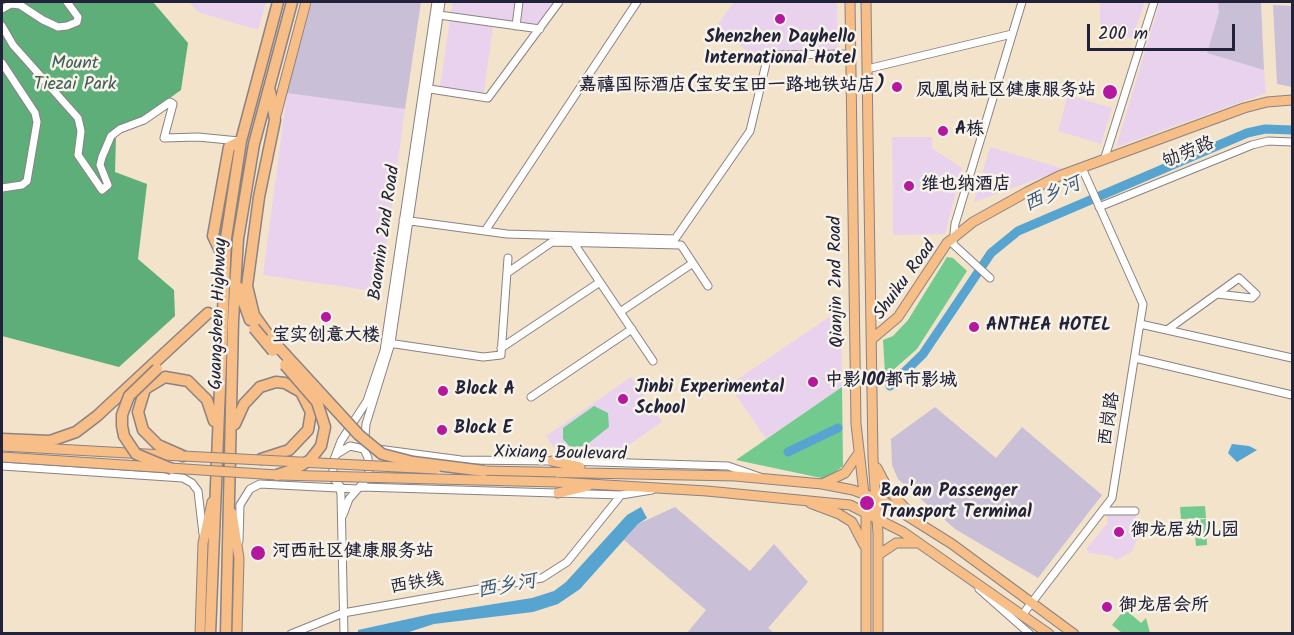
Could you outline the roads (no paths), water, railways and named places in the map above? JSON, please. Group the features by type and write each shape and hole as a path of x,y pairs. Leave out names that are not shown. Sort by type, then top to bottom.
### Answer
{"highway":[{"path":"241,141 278,2"},
{"name":"Guangshen Highway","path":"226,633 236,264 249,170 292,2"},
{"path":"269,85 275,120 259,197 247,286 254,315 271,339 359,435 382,454 413,462 484,471"},
{"name":"Guangshen Highway","path":"210,633 224,259 213,236 229,147 241,141"},
{"path":"236,264 241,300 254,328 312,395 324,419 324,437 315,454 302,466 277,475"},
{"path":"172,469 136,454 122,426 122,416 129,396 186,342 208,313 222,274"},
{"path":"2,439 50,441 76,432 208,313"},
{"path":"183,456 158,445 139,422 138,404 145,388 157,380 172,377 188,381 207,400 218,438"},
{"path":"232,439 239,412 254,392 276,382 292,385 308,401 311,412 308,430 297,445 281,454 255,460"}],"main road":[{"path":"275,120 306,2"},
{"name":"Qianjin 2nd Road","path":"850,2 858,454 866,511 866,633"},
{"name":"Qianjin 2nd Road","path":"866,2 873,458 878,517 878,633"},
{"name":"Shuiku Road","path":"872,339 887,335 902,320 953,240 1030,196 1104,160 1255,105 1293,100"},
{"name":"Shuiku Road","path":"1083,170 1268,107 1293,106"},
{"name":"Xixiang Boulevard","path":"2,446 484,471 602,472 762,478 822,484 865,494 920,523 1074,633"},
{"path":"822,484 845,473 858,454"},
{"name":"Xixiang Boulevard","path":"2,457 277,475 601,483 656,489 707,490 802,501 837,501 878,517 920,543 1049,633"},
{"path":"873,458 889,490 920,523"},
{"path":"552,461 602,472"},
{"path":"558,493 601,483"},
{"path":"802,501 810,498 812,493 807,483"},
{"path":"200,633 203,543 214,491"},
{"path":"229,493 239,558 237,633"},
{"path":"802,501 839,514 852,522 861,535 867,555"},
{"path":"878,555 896,543 920,543"}],"street":[{"path":"2,7 20,5 58,27 77,22 77,13 67,2"},
{"name":"Baomin 2nd Road","path":"365,450 368,414 388,343 436,2"},
{"name":"Baomin 2nd Road","path":"406,220 430,89 441,2"},
{"path":"516,26 519,2"},
{"path":"430,89 488,98 559,2"},
{"path":"485,231 637,2"},
{"path":"990,278 963,253 953,240 959,208 1022,2"},
{"path":"1104,160 1154,2"},
{"path":"439,15 540,29"},
{"path":"2,26 13,45 78,118 81,131 78,155 102,190 108,185 100,165 111,136 120,129 144,120 172,101 164,138 198,137 241,141"},
{"path":"867,69 1012,34"},
{"path":"406,220 485,231 675,239 750,131 768,55 851,54"},
{"path":"2,63 35,113 37,122 30,176 22,185 2,188"},
{"name":"劬劳路","path":"1099,207 1252,145 1268,141 1293,142"},
{"name":"西岗路","path":"1023,614 1112,498 1143,304 1083,170"},
{"path":"507,273 552,242 681,245 708,286"},
{"path":"573,242 653,361"},
{"path":"388,343 483,357 501,355 508,258"},
{"path":"620,312 693,263"},
{"path":"1167,330 1239,278 1256,294 1252,298 1217,294"},
{"path":"501,348 600,282"},
{"path":"1140,324 1293,358"},
{"path":"531,397 632,329"},
{"name":"Baomin 2nd Road","path":"334,458 341,441 367,401 388,343"},
{"path":"1135,358 1293,395"},
{"path":"365,433 373,443 383,449"},
{"path":"344,633 340,486 333,478 334,458 347,447 365,450 383,449 461,460 728,466 762,478"},
{"path":"342,517 369,476 365,450"},
{"path":"2,466 183,478 192,483 198,491 203,543"},
{"path":"239,558 240,505 250,489 260,484 340,486 349,490 359,488 621,495 656,489"},
{"name":"西铁线","path":"291,633 344,613 542,578 567,562 621,495"},
{"path":"1104,511 1135,512"},
{"path":"962,572 994,605 1030,633"}],"water":[{"path":"1232,444 1249,446 1257,450 1237,462 1228,453"},
{"path":"641,507 647,518 638,524 580,589 558,604 533,612 434,624 406,633 358,633 358,630 431,614 532,598 554,591 566,582 627,515"}],"waterway":[{"name":"西乡河","path":"890,386 923,354 991,253 1018,231 1247,133 1265,129 1292,130"},
{"name":"西乡河","path":"788,452 838,428"}],"place":[{"name":"Shenzhen Dayhello International Hotel","path":"780,19"},
{"name":"嘉禧国际酒店(宝安宝田一路地铁站店)","path":"897,87"},
{"name":"凤凰岗社区健康服务站","path":"1110,92"},
{"name":"A栋","path":"943,131"},
{"name":"维也纳酒店","path":"909,186"},
{"name":"宝实创意大楼","path":"326,317"},
{"name":"ANTHEA HOTEL","path":"974,327"},
{"name":"中影100都市影城","path":"813,382"},
{"name":"Block A","path":"443,391"},
{"name":"Jinbi Experimental School","path":"623,399"},
{"name":"Block E","path":"442,430"},
{"name":"Bao'an Passenger Transport Terminal","path":"867,503"},
{"name":"御龙居幼儿园","path":"1119,532"},
{"name":"河西社区健康服务站","path":"258,553"},
{"name":"御龙居会所","path":"1107,607"}],"park label":[{"name":"Mount Tiezai Park","path":"75,76"}]}
